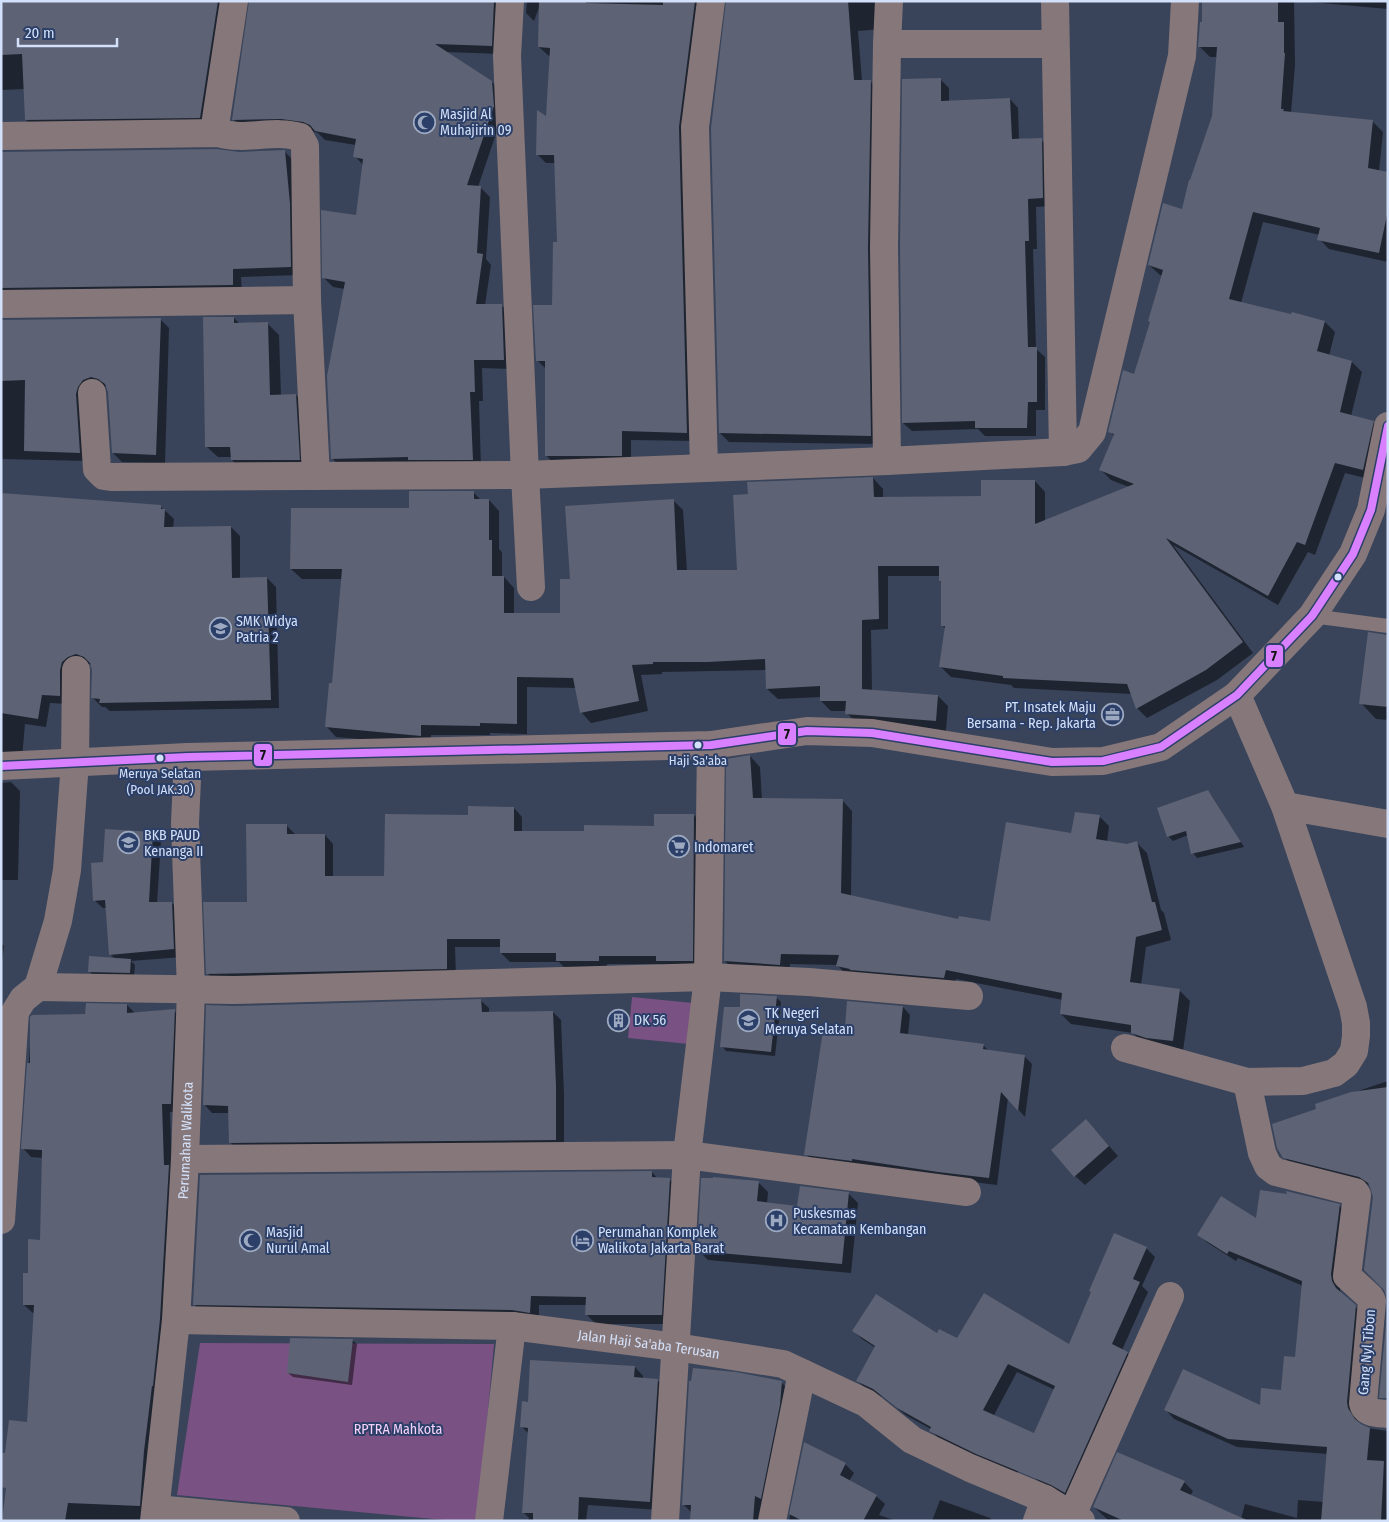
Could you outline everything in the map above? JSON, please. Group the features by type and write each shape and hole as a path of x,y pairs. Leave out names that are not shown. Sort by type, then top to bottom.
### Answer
{"street":[{"path":"219,133 216,119 234,1"},
{"path":"510,1 507,56 531,587"},
{"path":"704,468 695,127 711,1"},
{"path":"886,461 884,247 886,44 889,1"},
{"path":"1055,1 1063,452"},
{"path":"92,392 97,469 104,476 111,477 525,475 886,461 1063,452 1078,448 1092,432 1182,56 1185,1"},
{"path":"886,44 1055,44"},
{"path":"1,136 219,133 230,135 285,134 300,137 305,146 308,300 316,476"},
{"path":"1,304 308,300"},
{"path":"1,766 188,757 712,745 807,731 872,733 1052,762 1103,761 1161,747 1237,695 1312,616 1379,511 1388,426"},
{"path":"1,1220 4,1137 15,1012 23,999 38,987 58,921 67,870 75,762 76,670"},
{"path":"1124,1048 1247,1082 1303,1081 1334,1073 1346,1064 1354,1051 1356,1022 1353,1007 1285,806 1237,695"},
{"path":"666,1521 686,1154 708,978 712,745"},
{"name":"Perumahan Walikota","path":"155,1515 176,1320 185,1159 191,990 185,823 188,757"},
{"path":"1285,806 1388,824"},
{"path":"38,987 191,990 708,978 809,982 969,996"},
{"name":"Gang Nyl Tibon","path":"1247,1082 1262,1153 1268,1166 1276,1172 1355,1192 1357,1195 1347,1276 1372,1300 1363,1403 1364,1408 1368,1411 1388,1414"},
{"path":"185,1159 686,1154 967,1192"},
{"path":"1076,1518 1170,1296"},
{"name":"Jalan Haji Sa'aba Terusan","path":"176,1320 512,1326 631,1343 676,1347 783,1364 866,1403 912,1440 970,1468 1041,1510 1076,1518"},
{"path":"489,1521 512,1326"},
{"path":"772,1521 802,1373"},
{"path":"155,1515 286,1521"}],"lane":[{"path":"1312,616 1388,626"}],"green space":[{"path":"632,997 693,1003 689,1044 628,1038"},
{"name":"RPTRA Mahkota","path":"200,1343 494,1344 478,1521 455,1521 177,1495"}],"building":[{"path":"1,1 218,1 200,118 25,120 22,54 1,55"},
{"path":"249,1 494,1 492,46 435,44 492,81 494,106 467,185 481,186 477,253 483,254 476,304 502,304 504,360 474,360 475,392 470,392 473,460 408,460 408,457 331,459 327,376 345,282 322,278 321,210 356,215 363,159 353,157 356,139 315,131 310,125 303,122 281,119 232,120"},
{"path":"539,1 586,1 586,3 663,5 663,1 695,1 679,127 687,433 622,431 622,456 545,456 545,361 536,361 533,305 552,305 553,242 557,242 554,155 536,155 537,110 546,116 550,48 538,47"},
{"path":"726,1 848,1 854,80 871,80 868,247 871,436 719,433 711,128"},
{"path":"1202,1 1278,1 1278,22 1284,22 1285,53 1281,109 1284,109 1283,111 1373,120 1368,168 1388,172 1388,210 1379,253 1317,240 1320,228 1253,212 1229,299 1325,321 1317,351 1352,361 1340,412 1374,421 1363,470 1335,463 1305,545 1297,542 1268,596 1166,538 1243,642 1206,670 1136,709 1127,684 1003,678 1003,676 939,667 945,626 941,626 939,566 878,566 879,619 862,620 862,689 938,695 936,721 845,714 846,701 820,701 820,686 766,689 765,659 653,662 653,664 632,665 639,701 580,713 573,678 517,677 517,724 480,723 480,726 421,725 421,736 325,727 329,683 332,683 342,569 290,569 291,508 409,508 409,491 474,491 474,499 489,499 489,540 492,540 492,576 504,576 504,613 560,613 560,579 570,579 565,506 674,499 677,570 737,570 733,495 748,494 747,482 873,477 874,497 981,496 981,480 1035,480 1035,524 1134,484 1099,470 1114,434 1108,432 1123,370 1134,374 1163,270 1148,265 1163,203 1182,209 1189,180 1212,116 1217,47 1198,47 1200,22 1202,22"},
{"path":"941,78 941,101 1010,98 1012,139 1042,138 1043,198 1028,199 1029,241 1025,241 1028,347 1037,347 1037,402 1028,402 1027,428 975,428 975,421 902,423 900,247 902,79"},
{"path":"217,149 239,152 285,150 290,204 291,267 233,269 233,285 1,288 2,152"},
{"path":"203,317 234,317 234,323 268,322 270,395 296,394 300,460 231,460 230,447 205,447"},
{"path":"161,318 156,455 112,453 108,392 105,384 91,377 83,380 76,394 80,453 24,451 25,380 1,381 1,320"},
{"path":"1,493 161,505 161,509 165,509 164,527 231,526 232,578 267,577 271,700 99,703 100,699 91,698 92,670 90,663 84,657 76,654 62,662 60,670 60,696 42,695 38,719 1,713"},
{"path":"1368,632 1388,635 1388,707 1359,704"},
{"path":"750,755 753,798 843,799 841,893 958,919 959,916 990,921 1006,822 1071,833 1075,812 1100,815 1096,839 1127,844 1137,841 1152,902 1155,902 1162,930 1136,937 1130,982 1180,989 1173,1041 1146,1038 1131,1033 1131,1025 1060,1014 1062,993 946,970 944,978 850,970 836,966 839,955 781,954 780,965 724,961 726,759"},
{"path":"1208,790 1241,842 1191,854 1186,831 1167,837 1157,808"},
{"path":"468,806 514,807 514,831 584,831 584,825 654,826 654,814 694,814 693,961 656,961 656,956 599,956 599,961 556,961 556,953 500,953 500,939 447,939 447,969 206,974 203,902 247,902 246,824 287,824 287,834 325,834 325,876 384,876 385,814 468,815"},
{"path":"105,829 153,832 149,902 172,902 174,949 109,955 105,900 93,901 91,863 103,862"},
{"path":"89,956 131,959 130,973 88,972"},
{"name":"TK Negeri Meruya Selatan","path":"740,994 777,996 771,1052 720,1047 724,1007 740,1007"},
{"path":"481,999 482,1012 553,1011 556,1140 229,1143 228,1106 203,1105 206,1005 234,1006"},
{"path":"847,1001 903,1006 900,1033 984,1044 983,1049 1025,1055 1018,1111 1001,1092 989,1178 852,1159 852,1161 804,1155 824,1024 845,1027"},
{"path":"86,1003 127,1004 127,1013 175,1009 171,1104 162,1104 164,1165 169,1165 160,1319 144,1451 140,1506 68,1503 65,1521 2,1521 6,1488 1,1487 1,1453 5,1453 9,1420 27,1422 34,1305 23,1305 23,1273 28,1273 28,1239 40,1240 42,1150 21,1149 27,1063 30,1063 30,1017 32,1015 85,1014"},
{"path":"1388,1087 1388,1302 1384,1290 1364,1270 1373,1197 1368,1183 1359,1177 1283,1158 1277,1148 1272,1124 1316,1109 1315,1104 1351,1092"},
{"path":"1086,1119 1109,1146 1074,1177 1051,1150"},
{"path":"652,1171 652,1177 670,1178 662,1315 585,1315 586,1297 531,1296 530,1313 512,1310 193,1305 200,1175"},
{"name":"Puskesmas Kecamatan Kembangan","path":"713,1177 759,1181 757,1201 797,1206 800,1186 849,1192 842,1264 697,1251 701,1178"},
{"path":"1260,1190 1287,1194 1286,1191 1340,1204 1331,1274 1332,1281 1336,1288 1356,1305 1347,1402 1348,1408 1355,1419 1370,1428 1367,1460 1384,1461 1381,1521 1321,1521 1327,1447 1228,1439 1164,1410 1183,1369 1260,1405 1261,1388 1281,1390 1284,1356 1295,1357 1302,1281 1229,1251 1227,1254 1197,1235 1221,1196 1256,1218"},
{"path":"1114,1233 1147,1247 1133,1279 1140,1282 1112,1344 1128,1352 1065,1493 929,1431 931,1427 897,1408 873,1389 856,1381 875,1346 852,1331 876,1294 937,1333 939,1329 957,1338 984,1293 1069,1344 1091,1292 1089,1291","holes":["1008,1364 1055,1386 1034,1433 983,1410"]},
{"path":"1388,1302 1388,1398 1379,1398"},
{"path":"290,1338 353,1339 348,1382 287,1373"},
{"path":"530,1360 635,1366 634,1377 658,1379 650,1502 579,1497 578,1521 533,1521 533,1513 522,1513 528,1428 520,1427 522,1401 528,1402"},
{"path":"693,1368 736,1372 782,1381 780,1405 761,1499 755,1496 753,1521 690,1521 691,1505 682,1505 689,1381 691,1381"},
{"path":"804,1442 846,1463 840,1475 877,1495 863,1521 803,1521 789,1514"},
{"path":"1117,1452 1185,1481 1180,1490 1249,1521 1124,1521 1093,1507"}],"transit line":[{"name":"7","path":"1,766 188,757 711,745 807,731 872,733 1052,762 1103,761 1161,747 1237,695 1312,616 1353,554 1371,510 1388,426"}],"place":[{"name":"Masjid Al Muhajirin 09","path":"424,122"},
{"name":"SMK Widya Patria 2","path":"220,629"},
{"name":"PT. Insatek Maju Bersama - Rep. Jakarta","path":"1112,715"},
{"name":"Haji Sa'aba","path":"698,745"},
{"name":"Meruya Selatan (Pool JAK.30)","path":"160,758"},
{"name":"BKB PAUD Kenanga II","path":"128,843"},
{"name":"Indomaret","path":"678,847"},
{"name":"DK 56","path":"618,1020"},
{"name":"TK Negeri Meruya Selatan","path":"749,1021"},
{"name":"Puskesmas Kecamatan Kembangan","path":"777,1221"},
{"name":"Masjid Nurul Amal","path":"250,1240"},
{"name":"Perumahan Komplek Walikota Jakarta Barat","path":"582,1240"}]}
